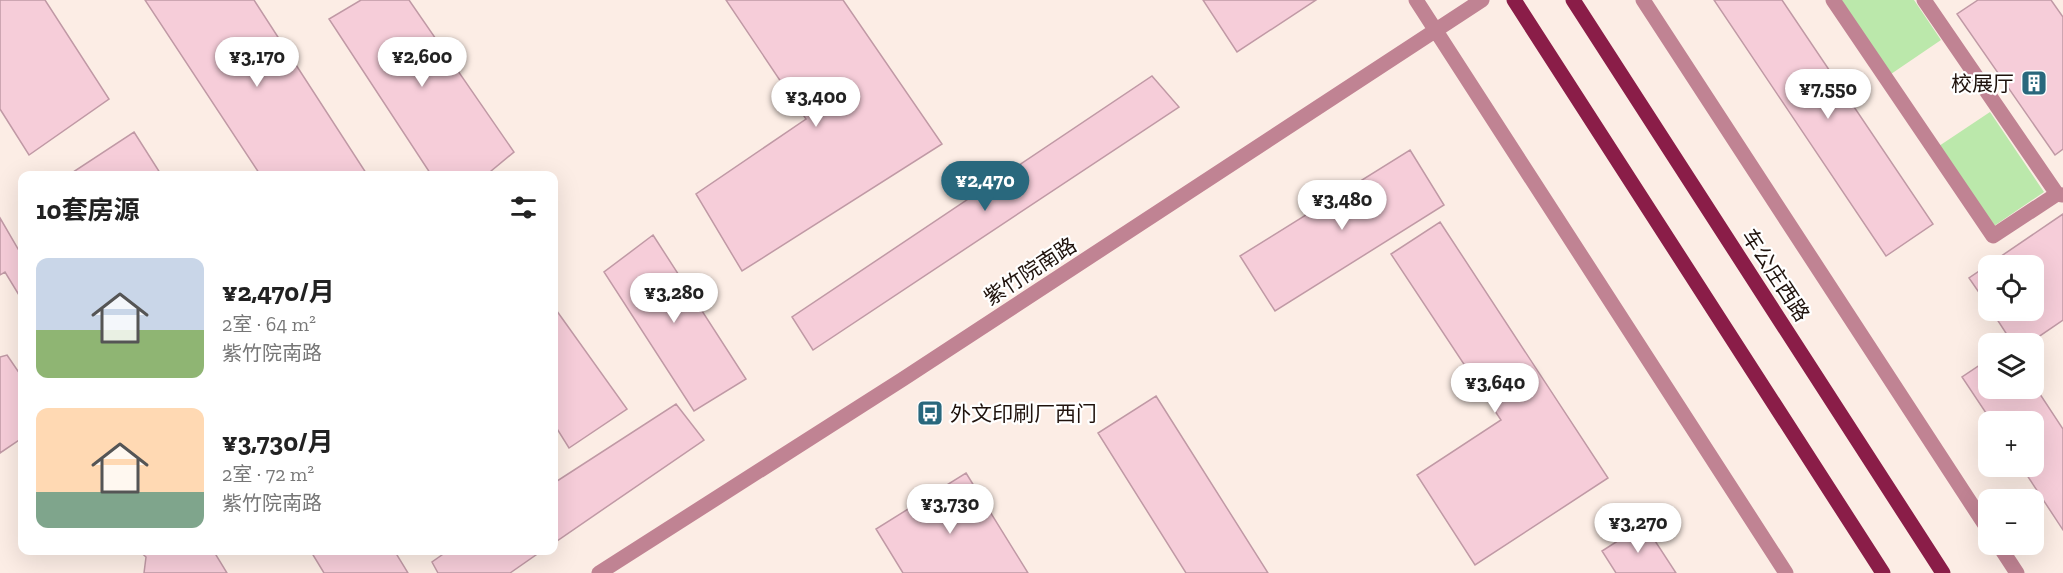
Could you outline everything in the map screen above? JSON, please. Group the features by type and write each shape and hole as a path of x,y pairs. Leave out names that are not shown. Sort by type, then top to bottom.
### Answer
{"main road":[{"path":"1514,0 1883,573"},
{"name":"车公庄西路","path":"1573,0 1943,573"}],"street":[{"path":"1416,0 1786,573"},
{"name":"紫竹院南路","path":"599,573 903,379 1482,0"},
{"path":"1644,0 1978,514"},
{"path":"1833,0 1993,237 2060,195 1924,0"},
{"path":"2005,555 2016,573"}],"green space":[{"path":"1841,0 1914,0 1941,40 1891,74"},
{"path":"1990,112 2044,192 1994,226 1939,146"}],"building":[{"path":"0,0 45,0 109,99 29,155 0,109"},
{"path":"145,0 254,0 365,171 258,171"},
{"path":"361,0 409,0 514,152 491,171 429,171 329,19"},
{"path":"726,0 843,0 942,144 742,271 696,194 806,119"},
{"path":"1203,0 1316,0 1237,52"},
{"path":"1714,0 1782,0 1933,224 1886,256"},
{"name":"校展厅","path":"1978,0 2051,0 2063,17 2063,149 2055,155 1957,14"},
{"path":"1152,76 1179,107 813,350 792,317"},
{"path":"134,132 159,171 75,171"},
{"path":"1410,150 1444,205 1275,311 1240,256"},
{"path":"2063,214 2063,320 2044,333 2006,333 1998,321 2044,321 2044,255 2003,255"},
{"path":"0,218 18,249 18,293 5,272 0,275"},
{"path":"1440,222 1608,478 1475,565 1417,475 1501,420 1391,254"},
{"path":"653,235 746,379 694,411 604,272"},
{"path":"1978,272 1978,291 1969,278"},
{"path":"558,313 627,409 569,448 558,430"},
{"path":"7,355 18,371 18,441 0,453 0,357"},
{"path":"1978,366 1978,399 2043,399 2063,429 2063,530 2044,501 2044,489 2036,489 2028,477 2044,477 2044,411 1985,411 1962,377"},
{"path":"1156,396 1268,573 1186,573 1098,433"},
{"path":"676,404 704,440 558,540 558,480"},
{"path":"966,473 1028,573 903,573 876,529"},
{"path":"1644,524 1676,573 1616,573 1602,551"},
{"path":"144,555 216,555 227,573 144,573 146,557"},
{"path":"313,555 397,555 408,573 324,573"},
{"path":"442,555 536,555 510,573 438,573 432,562"}],"place":[{"name":"校展厅","path":"2034,83"},
{"name":"外文印刷厂西门","path":"930,413"}]}
